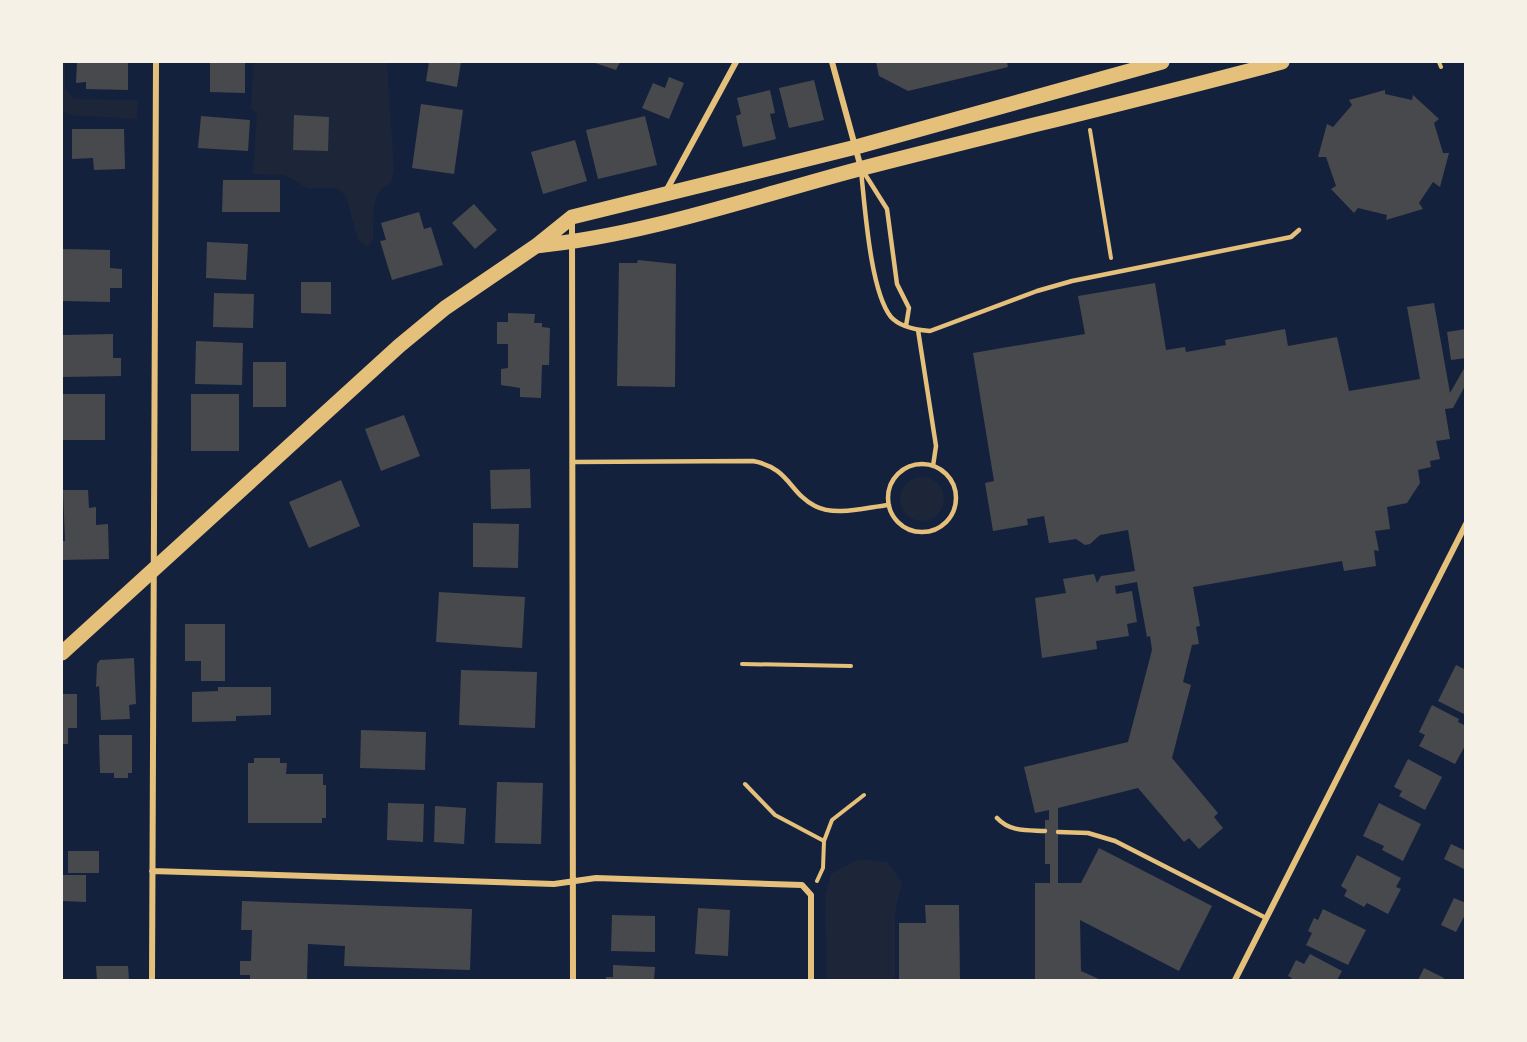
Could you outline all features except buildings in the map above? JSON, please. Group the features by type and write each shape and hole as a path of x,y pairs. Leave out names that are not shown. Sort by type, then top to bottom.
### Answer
{"main road":[{"path":"62,653 399,346 473,287 536,246 572,217 856,147 1162,62"},
{"path":"536,246 572,243 692,215 861,169 1282,62"}],"street":[{"path":"152,981 156,62"},
{"path":"664,195 736,62"},
{"path":"832,62 861,169"},
{"path":"572,217 573,981"},
{"path":"1235,981 1466,524"},
{"path":"152,871 554,884 596,878 793,884 809,892 811,981"}],"lane":[{"path":"861,169 887,209 897,284 909,308 906,326"},
{"path":"861,169 878,289 892,317 918,330 930,331 1037,291 1113,272 1291,237 1299,230"},
{"path":"918,330 936,446 933,466"},
{"path":"572,462 753,461 779,470 816,507 832,511 889,505"},
{"path":"917,464 933,466 951,480 956,495 954,510 945,523 925,532 911,530 895,518 889,505 889,490 903,470 917,464"},
{"path":"997,818 1003,824 1019,830 1045,831"},
{"path":"1058,832 1088,833 1114,842 1266,918"}],"path":[{"path":"1438,62 1441,67"},
{"path":"1087,111 1113,272"},
{"path":"742,664 851,666"},
{"path":"745,784 775,814 824,841"},
{"path":"809,892 823,868 824,841 832,820 864,795"}],"shaded area":[{"path":"62,62 65,64 65,89 74,99 138,100 137,119 69,115 62,109"},
{"path":"254,62 387,62 394,170 391,183 384,187 375,200 373,240 367,247 358,240 346,196 337,188 307,188 285,175 253,174 257,114 251,108"},
{"path":"922,477 930,478 938,483 943,491 943,507 938,515 930,520 922,521 914,520 906,515 901,507 900,499 901,491 906,483 914,478"},
{"path":"859,859 887,862 902,882 895,914 895,980 827,980 825,897 831,874"}]}
